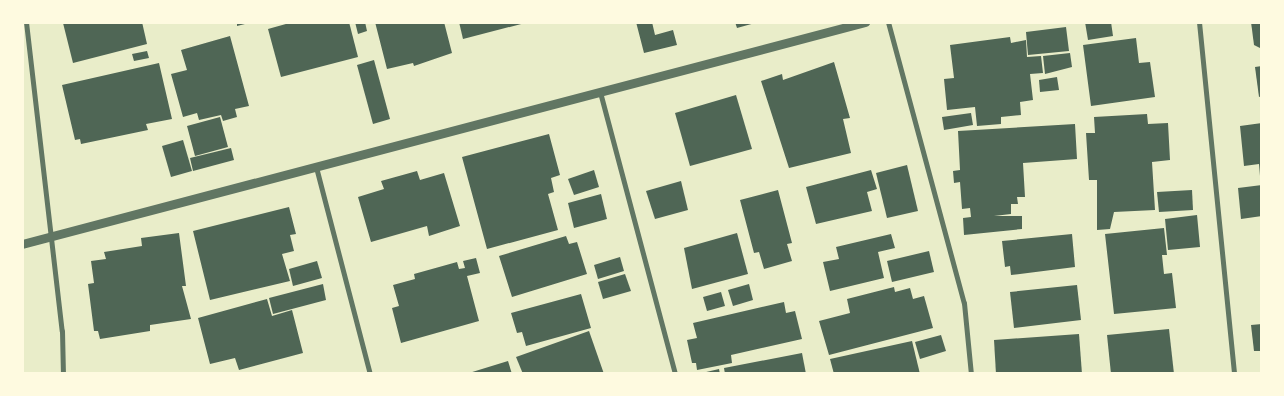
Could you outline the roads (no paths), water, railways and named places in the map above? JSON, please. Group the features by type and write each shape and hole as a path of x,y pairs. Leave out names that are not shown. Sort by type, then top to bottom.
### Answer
{"street":[{"path":"26,22 62,331 62,374"},
{"path":"22,244 865,22"},
{"path":"888,22 964,303 971,374"},
{"path":"1199,22 1234,374"},
{"path":"600,92 675,374"},
{"path":"316,168 370,374"}]}
